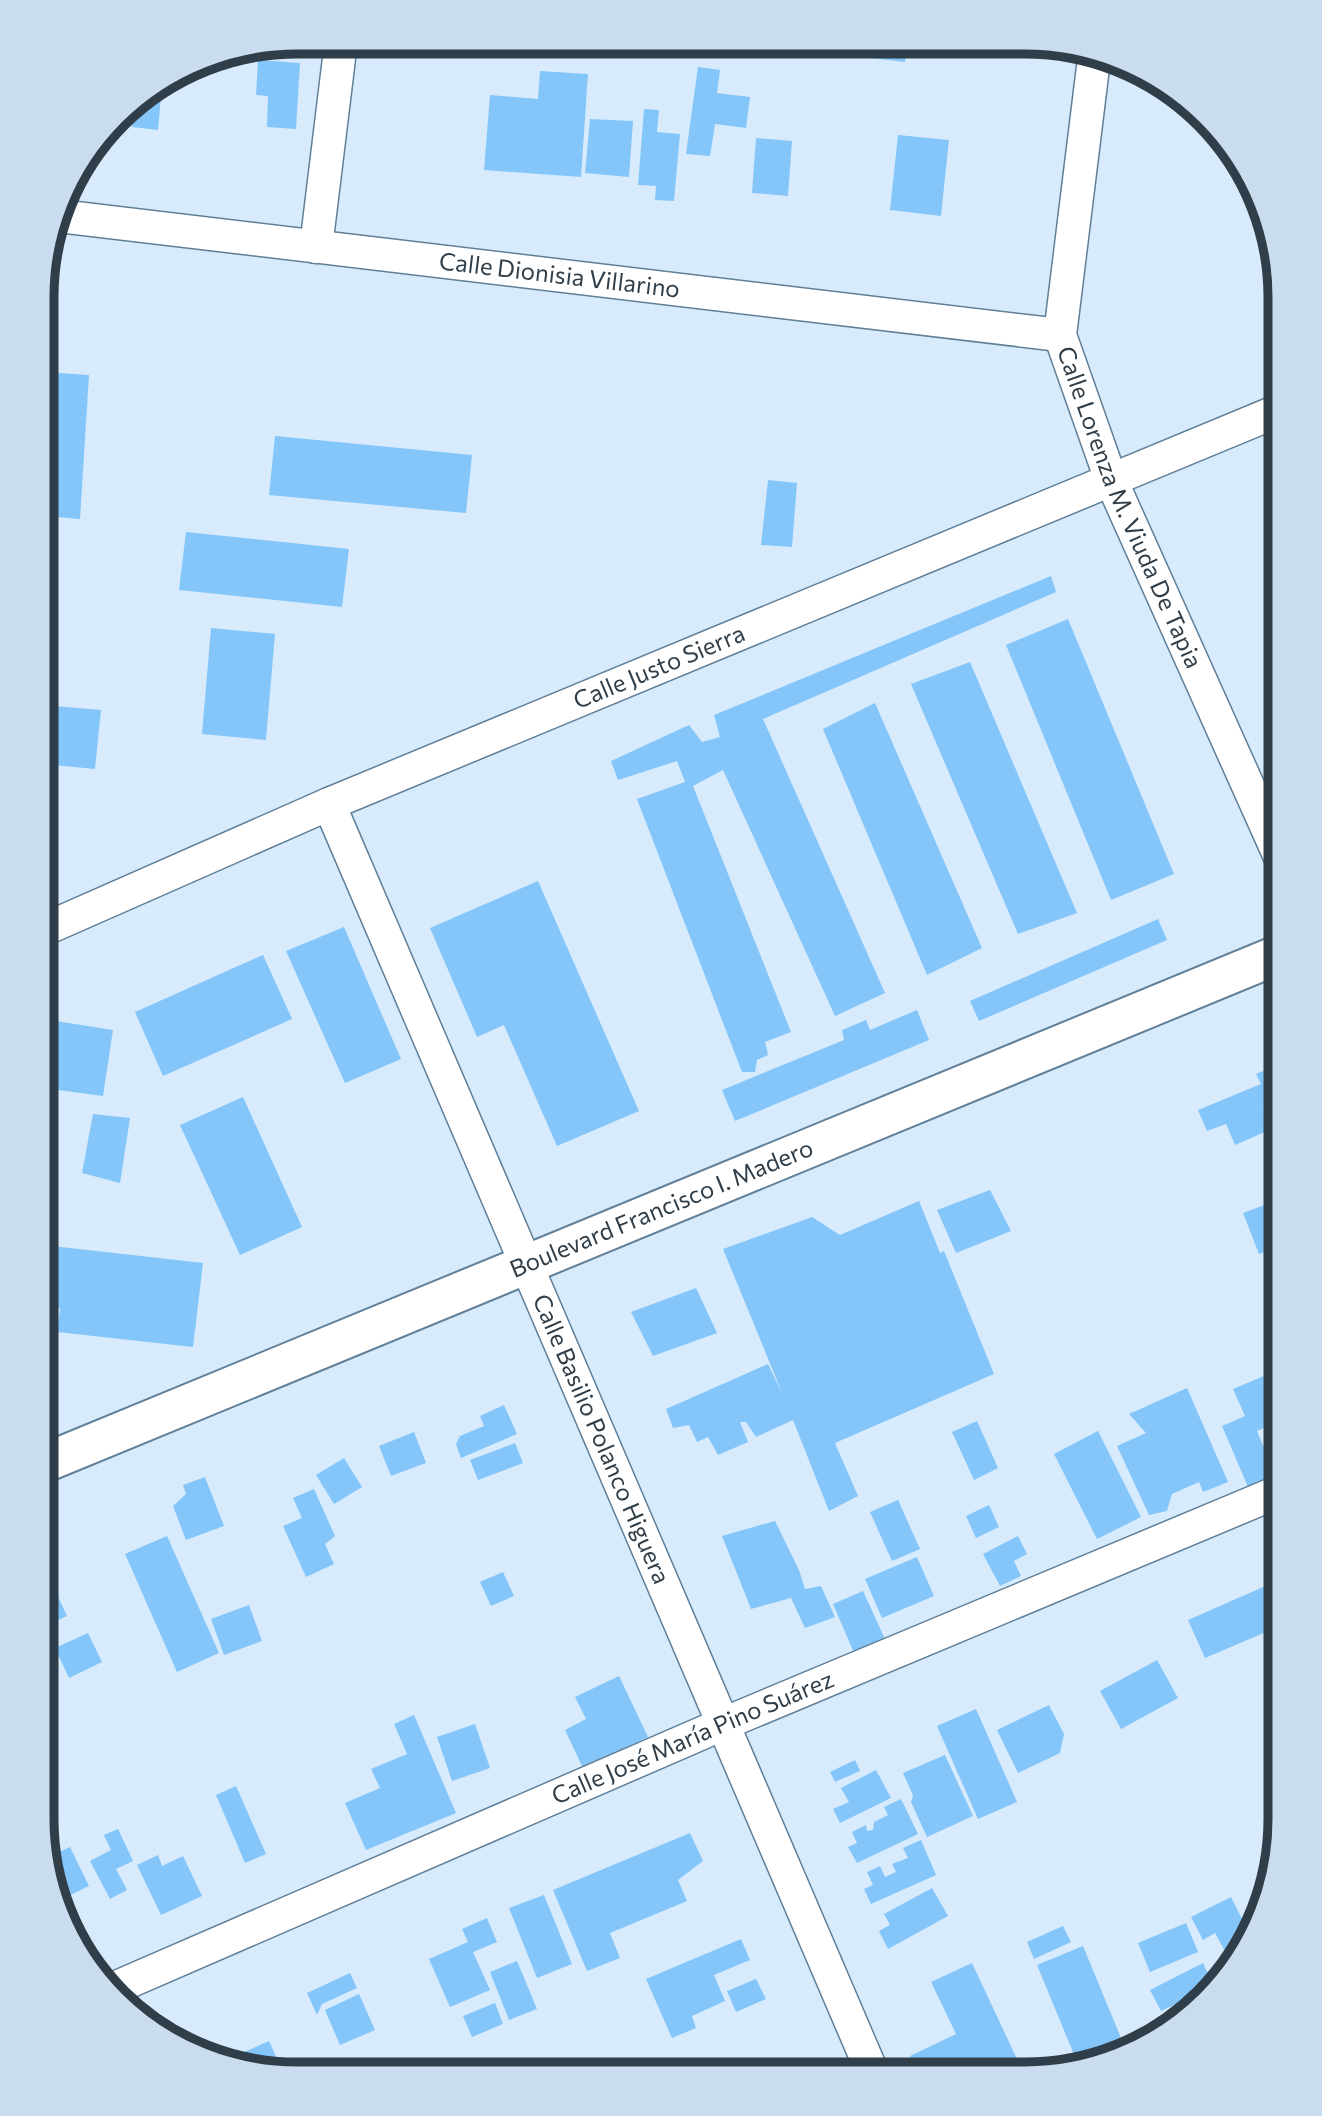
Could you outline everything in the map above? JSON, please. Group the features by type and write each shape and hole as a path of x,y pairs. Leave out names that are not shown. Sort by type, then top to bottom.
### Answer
{"street":[{"path":"316,247 339,55"},
{"name":"Calle Lorenza M. Viuda De Tapia","path":"1093,65 1060,335 1111,480 1268,829"},
{"name":"Calle Dionisia Villarino","path":"68,217 1060,335"},
{"name":"Calle Justo Sierra","path":"54,925 330,804 1268,415"},
{"name":"Calle Basilio Polanco Higuera","path":"330,804 868,2062"},
{"name":"Boulevard Francisco I. Madero","path":"54,1460 1268,959"},
{"name":"Calle José María Pino Suárez","path":"120,1986 723,1724 1267,1496"}],"building":[{"path":"864,54 906,54 905,62 864,57"},
{"path":"258,60 300,63 296,129 267,127 268,96 256,95"},
{"path":"698,67 720,70 717,93 750,97 746,128 715,124 710,156 686,154"},
{"path":"540,71 588,74 581,177 484,170 490,95 538,99"},
{"path":"161,96 158,130 132,127 133,118"},
{"path":"644,109 659,110 657,132 680,134 674,201 655,200 656,186 638,185"},
{"path":"590,119 633,121 629,177 585,173"},
{"path":"898,135 949,140 941,216 890,210"},
{"path":"756,138 792,141 788,196 752,193"},
{"path":"54,373 89,375 80,519 54,517"},
{"path":"275,436 472,455 466,513 269,495"},
{"path":"768,480 797,483 792,547 761,545"},
{"path":"186,532 349,549 342,607 179,590"},
{"path":"1051,576 1056,592 763,719 885,993 835,1016 723,770 693,786 791,1032 765,1042 768,1055 757,1060 755,1072 742,1072 637,799 685,782 677,761 618,780 611,761 689,725 702,742 720,737 714,715"},
{"path":"1068,619 1174,874 1111,900 1006,645"},
{"path":"211,628 275,634 266,740 202,734"},
{"path":"970,662 1077,913 1018,934 911,684"},
{"path":"875,703 982,948 927,975 823,729"},
{"path":"54,706 101,710 95,769 54,765"},
{"path":"538,881 639,1111 557,1146 504,1025 477,1037 430,928"},
{"path":"1158,919 1167,940 979,1021 970,1001"},
{"path":"344,927 401,1059 345,1083 286,951"},
{"path":"263,955 292,1019 163,1076 135,1012"},
{"path":"917,1010 929,1040 735,1121 722,1090 844,1040 842,1030 866,1020 870,1030"},
{"path":"54,1021 113,1030 103,1096 54,1089"},
{"path":"1267,1069 1267,1108 1263,1110 1267,1119 1267,1131 1235,1145 1226,1124 1207,1131 1198,1110 1261,1084 1256,1074"},
{"path":"243,1097 302,1227 240,1255 180,1125"},
{"path":"93,1114 130,1118 120,1183 82,1173"},
{"path":"990,1190 1011,1231 956,1253 937,1210"},
{"path":"919,1201 940,1253 944,1251 994,1374 835,1443 858,1496 829,1511 793,1420 756,1437 746,1422 740,1422 748,1442 718,1455 708,1437 697,1442 689,1425 673,1428 666,1409 768,1364 783,1395 723,1249 812,1217 840,1235"},
{"path":"1267,1204 1267,1251 1259,1254 1243,1213"},
{"path":"54,1246 203,1263 193,1347 57,1332 60,1308 54,1307"},
{"path":"696,1288 717,1333 653,1356 631,1312"},
{"path":"1267,1374 1267,1427 1257,1431 1267,1455 1267,1479 1248,1487 1222,1426 1245,1416 1233,1389"},
{"path":"1187,1388 1228,1482 1203,1492 1199,1482 1172,1494 1167,1511 1149,1515 1117,1446 1146,1433 1129,1414"},
{"path":"504,1405 517,1434 461,1458 456,1444 460,1436 484,1426 480,1416"},
{"path":"977,1421 998,1468 974,1480 952,1432"},
{"path":"1098,1431 1141,1517 1097,1539 1054,1454"},
{"path":"414,1432 426,1463 391,1476 379,1446"},
{"path":"515,1443 523,1463 478,1480 470,1460"},
{"path":"344,1458 362,1487 334,1504 316,1475"},
{"path":"205,1477 224,1526 186,1540 173,1506 186,1494 183,1485"},
{"path":"314,1489 335,1536 325,1544 334,1564 306,1577 283,1526 302,1518 293,1498"},
{"path":"898,1500 920,1549 892,1561 870,1512"},
{"path":"989,1505 999,1527 976,1538 966,1516"},
{"path":"775,1521 799,1570 805,1589 821,1586 835,1617 805,1628 791,1598 751,1609 722,1536"},
{"path":"167,1536 219,1653 177,1672 125,1554"},
{"path":"1018,1536 1027,1554 1014,1561 1021,1576 1000,1586 983,1554"},
{"path":"917,1557 934,1596 882,1618 865,1579"},
{"path":"503,1572 514,1596 491,1606 480,1582"},
{"path":"1267,1585 1267,1631 1205,1658 1188,1620"},
{"path":"54,1588 67,1616 54,1622"},
{"path":"863,1591 885,1639 854,1653 833,1604"},
{"path":"249,1605 262,1641 224,1655 211,1619"},
{"path":"88,1633 102,1662 69,1678 55,1648"},
{"path":"1157,1660 1178,1698 1121,1729 1100,1691"},
{"path":"619,1676 648,1737 583,1768 565,1730 586,1719 575,1697"},
{"path":"1049,1705 1064,1734 1060,1753 1018,1773 997,1730"},
{"path":"976,1709 1017,1802 978,1819 937,1726"},
{"path":"414,1715 456,1813 366,1850 345,1803 380,1788 371,1769 407,1754 394,1724"},
{"path":"475,1724 490,1768 452,1781 437,1737"},
{"path":"945,1755 973,1816 927,1837 911,1802 913,1795 903,1773"},
{"path":"855,1760 860,1771 835,1782 830,1772"},
{"path":"876,1770 891,1798 840,1823 833,1809 849,1802 841,1788"},
{"path":"236,1786 266,1854 245,1863 216,1795"},
{"path":"901,1799 918,1834 857,1863 848,1847 857,1843 852,1832 866,1825 867,1831 873,1830 874,1822 888,1815 884,1807"},
{"path":"118,1829 133,1861 116,1869 127,1890 110,1899 90,1861 111,1850 104,1835"},
{"path":"690,1833 703,1861 678,1880 687,1901 610,1933 620,1958 587,1971 553,1890"},
{"path":"921,1840 936,1875 871,1904 864,1889 873,1885 867,1872 880,1866 885,1877 896,1872 892,1864 908,1858 903,1848"},
{"path":"70,1847 89,1886 68,1896 57,1853"},
{"path":"158,1855 162,1866 183,1856 202,1896 161,1915 137,1865"},
{"path":"932,1888 948,1916 888,1949 879,1931 890,1925 884,1914"},
{"path":"544,1895 572,1964 537,1978 509,1908"},
{"path":"1231,1897 1244,1923 1226,1954 1215,1933 1203,1940 1191,1917"},
{"path":"487,1918 497,1942 473,1952 490,1990 450,2007 429,1959 468,1942 462,1929"},
{"path":"1186,1923 1198,1952 1150,1972 1138,1943"},
{"path":"1063,1926 1071,1942 1034,1959 1027,1942"},
{"path":"741,1939 750,1960 714,1975 725,2001 692,2016 696,2028 672,2038 646,1979"},
{"path":"1083,1946 1121,2038 1075,2056 1037,1965"},
{"path":"517,1961 537,2009 509,2020 490,1972"},
{"path":"972,1963 1018,2062 913,2062 910,2056 956,2034 931,1982"},
{"path":"1203,1963 1209,1977 1180,2006 1178,2003 1161,2011 1150,1990"},
{"path":"350,1973 357,1988 322,2004 317,2015 307,1993"},
{"path":"756,1979 766,1999 736,2012 727,1991"},
{"path":"359,1994 375,2030 340,2045 325,2010"},
{"path":"495,2003 503,2024 472,2037 463,2016"},
{"path":"269,2041 278,2061 265,2060 239,2054"}]}
